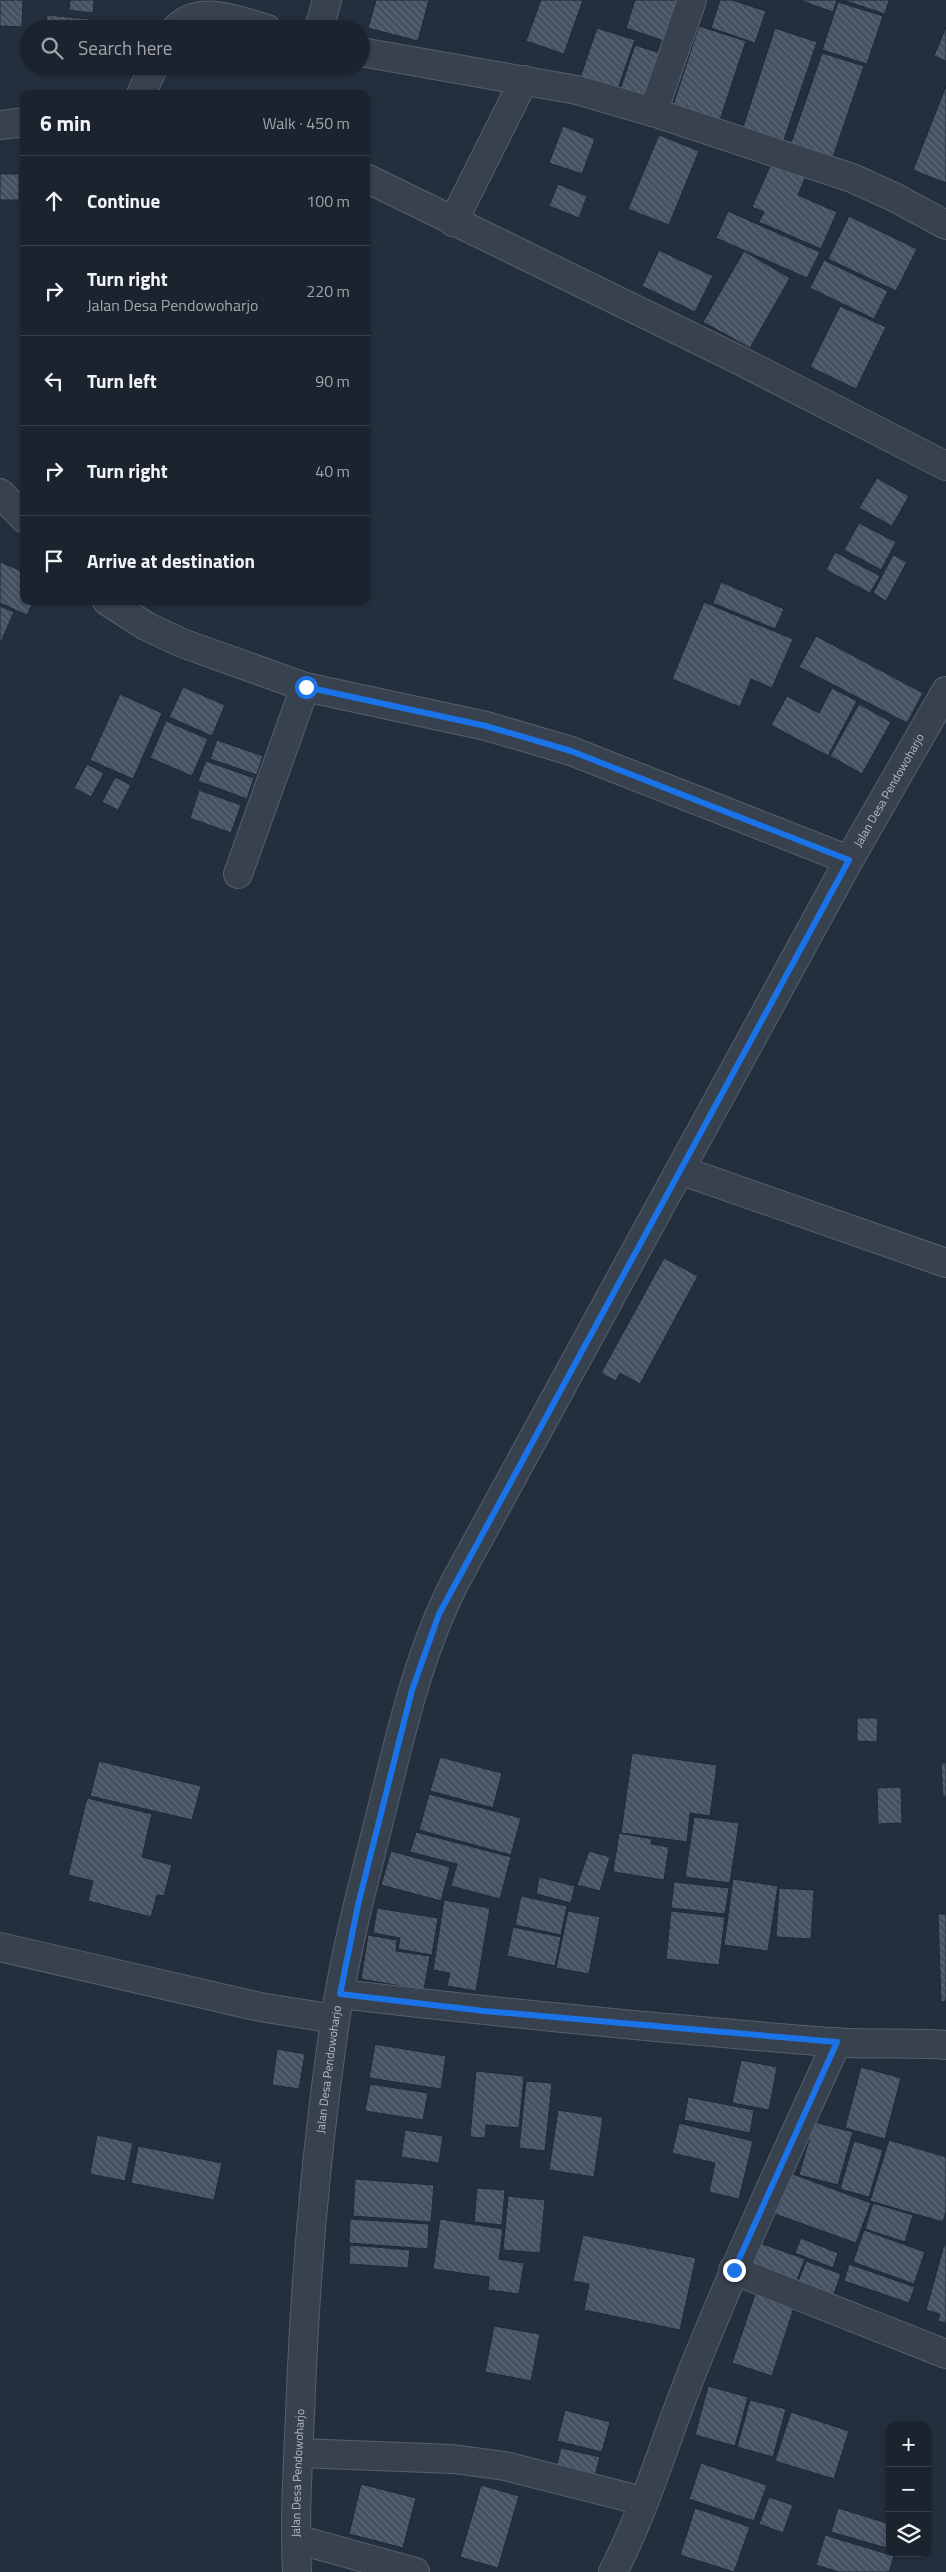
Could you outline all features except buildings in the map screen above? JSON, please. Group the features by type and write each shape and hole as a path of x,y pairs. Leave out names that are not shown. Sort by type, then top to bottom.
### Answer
{"street":[{"path":"322,20 327,0"},
{"path":"653,112 692,0"},
{"path":"192,20 199,16 218,15 236,20"},
{"path":"370,54 577,90 653,112 852,178 894,197 946,225"},
{"path":"143,90 150,75"},
{"path":"453,222 524,80"},
{"path":"0,125 20,122"},
{"path":"370,180 737,359 946,466"},
{"path":"0,493 20,514"},
{"path":"113,605 146,626 182,643 306,687 486,726 571,751 849,860"},
{"path":"238,874 306,687"},
{"name":"Jalan Desa Pendowoharjo","path":"298,2572 296,2539 310,2220 338,2006 358,1905 412,1690 439,1614 849,860 946,691"},
{"path":"680,1170 946,1263"},
{"path":"0,1947 260,2007 338,2006 484,2011 837,2042 946,2046"},
{"path":"613,2572 644,2501 734,2270 837,2042"},
{"path":"734,2270 946,2354"},
{"path":"299,2453 454,2459 505,2466 644,2501"},
{"path":"296,2539 415,2572"}],"route":[{"path":"306,687 486,726 571,751 849,860 439,1614 412,1690 358,1905 340,1994 484,2011 837,2042 734,2270"}]}
